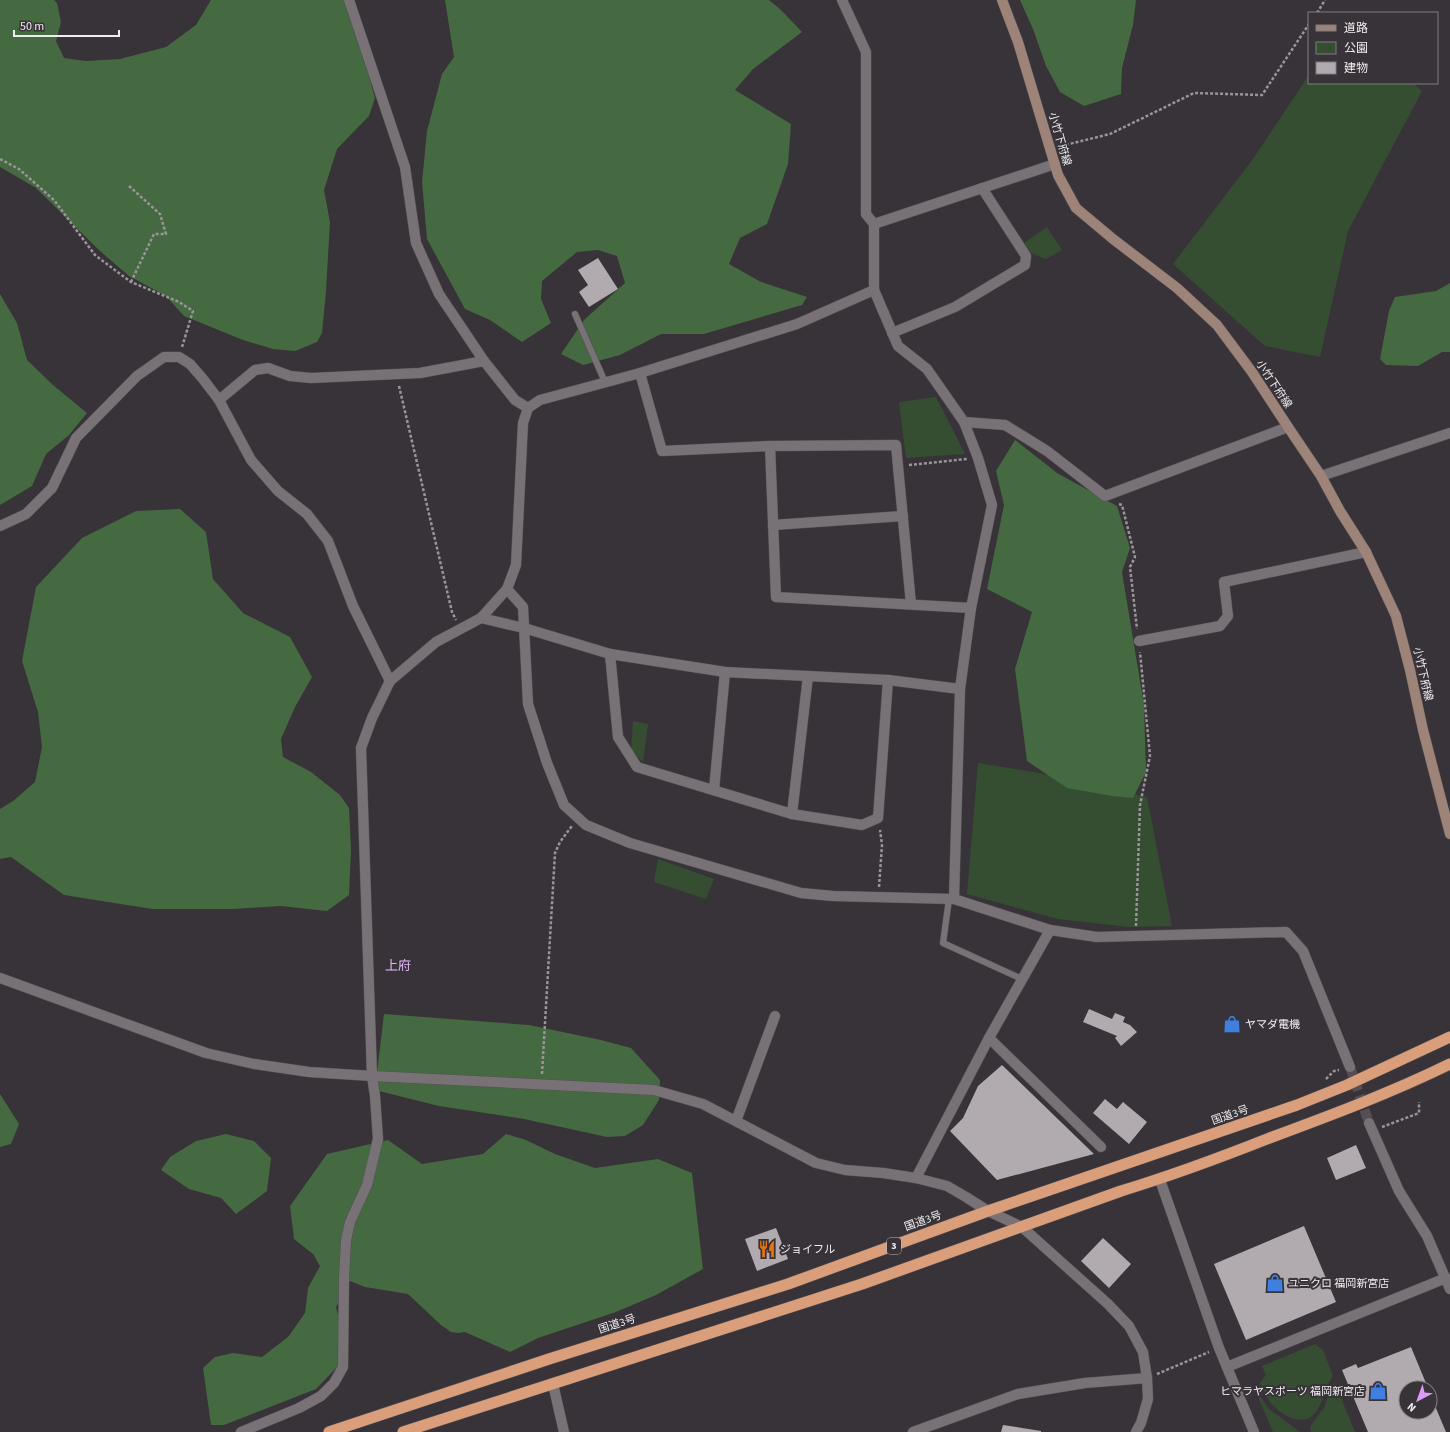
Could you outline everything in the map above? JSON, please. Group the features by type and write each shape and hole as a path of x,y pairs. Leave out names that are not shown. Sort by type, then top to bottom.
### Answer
{"highway":[{"name":"国道3号","path":"330,1432 549,1359 788,1284 988,1211 1297,1105 1450,1037"},
{"name":"3","path":"403,1432 862,1284 1121,1191 1160,1180 1347,1109 1417,1080 1450,1064"}],"main road":[{"name":"小竹下府線","path":"1002,0 1018,42 1058,175 1076,208 1113,239 1178,288 1217,325 1252,372 1321,476 1340,511 1366,552 1396,616 1423,730 1450,834"}],"street":[{"path":"349,0 405,167 416,243 439,294 484,361 515,400 528,408"},
{"path":"842,0 866,52 866,214 874,224 874,290 898,346 927,370 964,422 978,458 992,505 971,608 960,689 951,899"},
{"path":"874,224 1055,164"},
{"path":"892,333 955,307 1025,265 1026,256 982,188"},
{"path":"241,1432 300,1408 321,1396 334,1383 343,1367 346,1240 350,1222 367,1185 378,1139 372,1076 361,748 372,718 390,682 436,642 481,618 507,589 516,565 523,424 528,408 540,400 640,373 797,324 874,290"},
{"path":"0,526 26,514 52,488 76,438 137,376 164,357 179,357 190,364 219,400 251,460 278,491 307,514 328,541 353,606 390,682"},
{"path":"219,400 255,370 268,368 290,376 311,378 420,373 484,361"},
{"path":"640,373 662,452 770,446 896,445 911,604"},
{"path":"964,422 1005,425 1047,451 1106,496 1288,427"},
{"path":"1321,476 1450,433"},
{"path":"770,446 776,597 971,608"},
{"path":"773,525 903,516"},
{"path":"1139,641 1220,626 1228,616 1224,582 1366,552"},
{"path":"507,589 523,607 528,704 546,763 564,805 586,825 630,843 801,893 833,896 951,899 1050,930 1097,937 1286,932 1303,951 1350,1067"},
{"path":"481,618 524,628 610,654 725,672 888,680 960,689"},
{"path":"610,654 618,737 637,766 792,814 862,825 878,818 888,680"},
{"path":"714,790 725,672"},
{"path":"792,814 808,676"},
{"path":"916,1178 990,1038 1050,930"},
{"path":"0,978 206,1053 254,1064 301,1071 372,1076 654,1090 703,1104 816,1163 844,1170 883,1173 916,1178 947,1186 966,1196 988,1211 1022,1227 1108,1304 1129,1326 1143,1352 1147,1378 1148,1399 1141,1423 1136,1432"},
{"path":"736,1121 775,1016"},
{"path":"990,1038 1102,1147"},
{"path":"1371,1127 1399,1191 1427,1236 1450,1289"},
{"path":"1160,1180 1219,1348 1254,1432"},
{"path":"1227,1367 1446,1278"},
{"path":"913,1432 1018,1394 1085,1383 1147,1378"},
{"path":"553,1384 564,1432"}],"lane":[{"path":"575,314 605,382"},
{"path":"951,899 943,943 1022,979"}],"path":[{"path":"1318,12 1325,0"},
{"path":"1050,148 1110,134 1194,93 1262,95 1308,26"},
{"path":"0,159 19,169 54,200 95,255 131,282 180,302 193,311 179,357"},
{"path":"129,186 160,214 166,234 154,234 131,282"},
{"path":"396,374 452,612 460,629"},
{"path":"898,466 978,458"},
{"path":"1106,496 1122,505 1135,557 1130,567 1150,756 1140,805 1136,936"},
{"path":"542,1084 555,853 560,842 579,818"},
{"path":"878,818 882,845 878,897"},
{"path":"1371,1127 1418,1112 1420,1102"},
{"path":"1147,1378 1219,1348"}],"green space":[{"path":"0,0 54,0 57,3 61,22 56,41 64,58 86,61 120,59 166,47 196,25 211,0 348,0 375,98 369,116 337,149 324,190 330,222 322,333 317,342 295,351 273,349 243,340 184,316 166,296 129,276 100,251 36,188 0,167"},
{"path":"445,0 769,0 781,10 802,32 753,69 735,90 791,124 788,164 767,224 740,238 729,264 761,282 807,297 802,305 704,334 661,334 620,355 583,365 561,354 584,320 625,283 617,256 598,250 577,252 542,281 541,299 551,323 522,342 490,320 465,309 427,239 422,182 427,131 442,74 454,57"},
{"path":"1020,0 1136,0 1133,25 1122,68 1121,94 1084,106 1060,92 1046,66 1033,29"},
{"path":"1308,76 1308,84 1414,84 1422,91 1348,231 1320,357 1265,346 1173,264 1253,159"},
{"path":"1047,227 1062,250 1046,259 1031,253 1024,243"},
{"path":"1450,283 1450,352 1442,352 1418,366 1386,365 1380,359 1389,311 1395,297 1436,291"},
{"path":"0,294 17,323 27,360 53,385 87,413 69,435 46,454 32,486 0,505"},
{"path":"936,397 965,454 906,458 899,402"},
{"path":"1015,440 1057,473 1117,506 1130,548 1122,572 1144,705 1146,772 1133,798 1067,788 1027,761 1015,669 1032,612 987,589 1004,505 996,471"},
{"path":"180,509 206,532 213,579 243,613 290,637 312,677 295,707 281,739 283,757 311,772 340,795 349,808 351,850 349,895 327,911 281,906 234,909 152,909 64,895 11,857 0,859 0,809 13,801 35,782 42,747 38,712 22,661 36,587 82,538 136,511"},
{"path":"633,721 648,724 643,762 631,750"},
{"path":"978,763 1039,773 1147,797 1172,926 1129,927 1058,919 967,894"},
{"path":"658,859 714,879 706,899 654,882"},
{"path":"384,1014 529,1025 601,1040 631,1048 660,1080 659,1100 643,1125 625,1136 607,1137 524,1119 439,1106 375,1090"},
{"path":"0,1094 19,1124 11,1144 0,1147"},
{"path":"226,1134 254,1141 271,1158 267,1191 236,1214 221,1198 189,1189 161,1170 170,1157 196,1141"},
{"path":"506,1134 526,1140 555,1154 595,1168 658,1159 692,1173 703,1269 656,1295 616,1312 538,1338 510,1352 465,1332 451,1332 441,1325 408,1294 365,1287 350,1281 336,1307 344,1338 339,1365 316,1389 224,1425 211,1425 203,1368 215,1357 233,1353 262,1357 288,1337 305,1313 308,1288 320,1266 313,1254 294,1239 290,1206 327,1154 388,1140 422,1164 483,1154"},
{"path":"1315,1344 1323,1350 1333,1376 1316,1412 1311,1417 1299,1420 1286,1415 1270,1402 1260,1383 1266,1375 1262,1366"},
{"path":"1335,1383 1355,1432 1311,1432 1310,1427 1325,1406 1330,1388"},
{"path":"1254,1387 1268,1408 1300,1432 1273,1432"}],"building":[{"path":"598,258 618,289 589,307 579,292 588,285 578,270"},
{"path":"1089,1009 1112,1019 1115,1013 1125,1017 1123,1022 1130,1025 1137,1032 1121,1046 1115,1038 1117,1036 1083,1022"},
{"path":"1002,1065 1094,1154 997,1180 950,1131 963,1118 978,1086"},
{"path":"1105,1099 1117,1109 1123,1102 1147,1122 1129,1144 1093,1113"},
{"path":"1356,1145 1366,1168 1336,1180 1327,1158"},
{"name":"ユニクロ 福岡新宮店","path":"1304,1226 1336,1302 1246,1340 1214,1264"},
{"name":"ジョイフル","path":"776,1228 788,1259 757,1271 745,1239"},
{"path":"1103,1238 1131,1264 1109,1288 1081,1261"},
{"name":"ヒマラヤスポーツ 福岡新宮店","path":"1411,1347 1425,1380 1398,1380 1398,1420 1438,1420 1438,1413 1446,1432 1368,1432 1342,1370 1356,1364 1358,1368"},
{"path":"1003,1425 1041,1431 1041,1432 1001,1432"}],"tunnel":[{"path":"1350,1067 1369,1123"}],"place":[{"name":"ヤマダ電機","path":"1232,1024"},
{"name":"ジョイフル","path":"767,1249"},
{"name":"ユニクロ 福岡新宮店","path":"1275,1283"},
{"name":"ヒマラヤスポーツ 福岡新宮店","path":"1378,1391"}],"district":[{"name":"上府","path":"398,966"}]}
